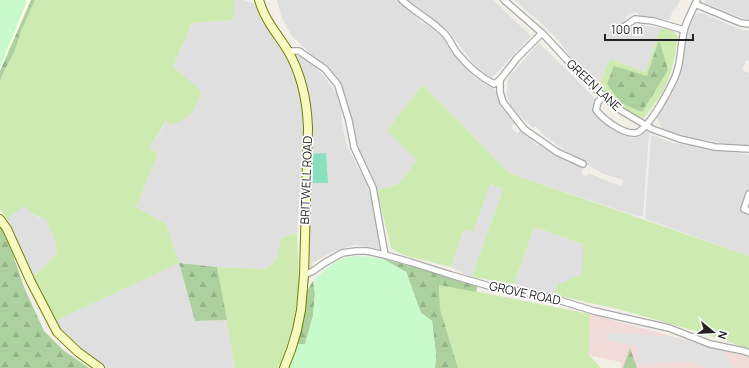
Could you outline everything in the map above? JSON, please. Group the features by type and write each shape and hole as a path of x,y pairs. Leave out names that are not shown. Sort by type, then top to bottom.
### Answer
{"street":[{"name":"BRITWELL ROAD","path":"259,0 266,18 295,64 307,108 308,128 304,275 301,310 297,330 284,368"},
{"path":"402,0 445,34 458,54 484,79 494,84 500,80 517,58 542,33"},
{"name":"GREEN LANE","path":"504,0 510,2 542,33 585,79 622,111 652,128 680,139 715,147 749,149"},
{"path":"603,96 598,102 596,110 601,116 616,127 635,134 647,125 666,95 678,69 684,30 696,2 741,23 749,24"},
{"path":"622,28 635,19 653,21 684,30"},
{"path":"288,51 299,51 325,69 338,85 349,121 354,148 373,188 385,255"},
{"path":"500,80 500,92 503,102 524,129 557,152 583,164"},
{"path":"749,194 744,209 749,211"},
{"path":"0,219 7,229 57,332 78,352 100,368"},
{"name":"GROVE ROAD","path":"304,275 342,253 367,251 489,286 555,299 594,312 669,328 710,344 749,353"}],"shaded area":[{"path":"0,0 31,0 0,71"},
{"path":"235,0 244,0 258,5 292,59 305,101 306,124 297,233 281,238 276,261 265,269 217,267 179,263 195,321 227,320 235,368 102,368 49,324 178,263 166,224 136,207 158,154 149,148 167,121 173,67 192,23 233,20"},
{"path":"277,0 398,0 419,20 441,35 473,76 496,90 503,109 514,121 511,128 517,133 523,130 537,146 540,144 555,151 582,168 582,174 586,176 589,173 622,186 623,180 604,174 584,163 546,137 535,126 533,128 511,107 507,95 508,78 539,43 598,101 596,113 600,119 621,134 628,137 632,138 637,136 645,130 649,133 643,217 633,215 509,173 422,85 417,160 398,184 377,191 356,147 335,80 291,35 281,15"},
{"path":"409,0 493,0 531,36 492,78 473,63 448,30 422,13"},
{"path":"514,0 680,0 669,20 640,16 636,12 629,14 625,19 625,27 643,25 661,28 645,72 610,59 599,86 571,58 559,41"},
{"path":"705,0 749,0 749,20 723,11 706,3"},
{"path":"699,13 742,30 749,31 749,61 746,60 742,70 749,73 749,145 736,146 663,130 657,118 676,86 689,25 694,15"},
{"path":"299,55 310,62 324,76 338,96 346,143 367,184 381,249 354,245 332,252 312,263 311,268 308,267 308,226 312,129 309,97 297,60 297,56"},
{"path":"651,135 674,143 749,155 749,256 645,219"},
{"path":"489,184 503,189 472,277 451,267 464,229 473,232"},
{"path":"24,206 32,214 39,218 45,218 55,241 57,254 30,280 7,219"},
{"path":"534,227 583,244 581,276 558,284 554,295 514,284"},
{"path":"590,314 749,357 749,368 621,368 621,362 589,355"},
{"path":"607,332 674,337 722,351 735,367 710,368 690,361 637,365 637,346 607,341"}],"green space":[{"path":"0,0 26,0 26,4 0,67"},
{"path":"31,0 35,0 22,29 14,53 0,81 0,71"},
{"path":"35,0 235,0 233,20 192,23 173,67 202,92 191,114 173,125 166,121 149,148 158,154 136,207 166,224 179,263 49,324 30,280 57,254 55,241 45,218 36,216 24,206 7,219 0,209 0,81 14,53 22,29"},
{"path":"661,28 673,31 678,37 671,72 662,92 644,118 637,117 620,106 599,86 610,59 645,72"},
{"path":"659,40 668,70 642,112 621,103 607,84 614,66 647,76"},
{"path":"422,85 509,173 749,256 749,349 699,332 618,309 554,295 558,284 581,275 583,244 534,227 514,284 472,277 503,189 490,184 473,232 464,229 451,267 403,255 391,248 377,191 398,184 417,160 387,131"},
{"path":"326,153 328,183 313,183 312,154"},
{"path":"0,224 4,229 24,287 44,331 63,350 89,368 0,368"},
{"path":"297,233 299,283 294,322 278,368 235,368 217,267 265,269 276,261 281,238"},
{"path":"356,256 381,258 406,272 421,313 432,321 436,355 435,368 288,368 296,347 295,344 305,344 313,316 315,293 313,281 332,264 343,258"},
{"path":"381,258 478,285 476,292 439,285 440,309 458,368 435,368 436,355 432,321 421,313 406,272"},
{"path":"179,263 217,267 227,320 195,321"},
{"path":"313,281 315,293 313,316 305,344 295,344 306,293"},
{"path":"439,284 590,314 589,355 601,368 458,368 440,309"},
{"path":"630,348 637,368 623,368"}]}
